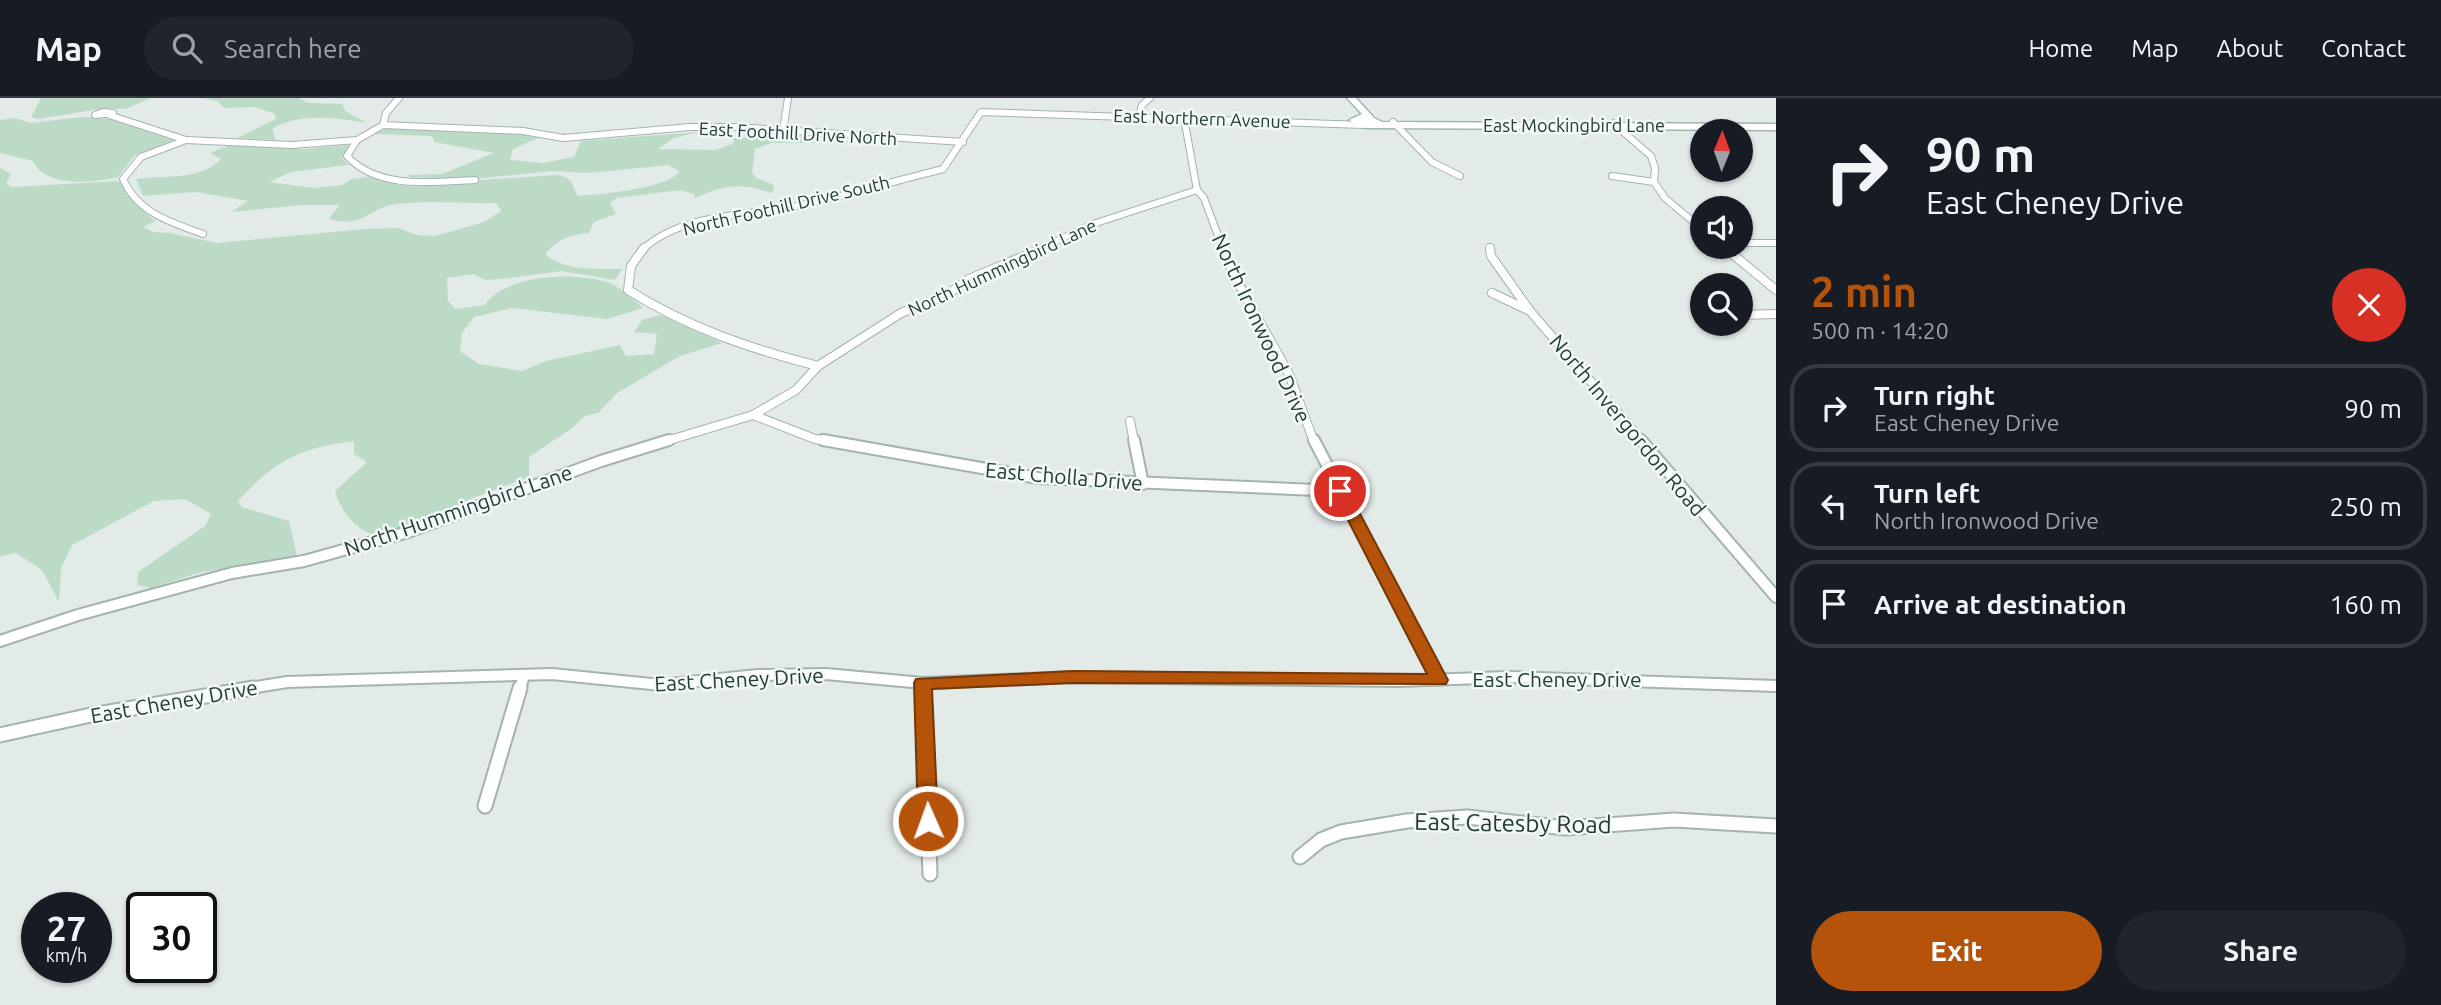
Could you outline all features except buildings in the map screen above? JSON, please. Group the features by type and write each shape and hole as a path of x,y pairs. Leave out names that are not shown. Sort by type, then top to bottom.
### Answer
{"street":[{"path":"109,115 186,140 292,145 357,140 383,125 386,113 399,98"},
{"path":"783,131 788,98"},
{"path":"1139,116 1142,106 1150,98"},
{"path":"1343,98 1365,121"},
{"path":"1350,98 1365,121"},
{"name":"East Northern Avenue","path":"986,112 1365,121"},
{"name":"North Foothill Drive South","path":"818,366 755,351 657,309 628,290 626,276 639,250 670,232 713,218 798,206 943,169 963,142 977,114 986,112"},
{"name":"North Ironwood Drive","path":"1184,118 1197,190 1204,198 1232,272 1286,368 1318,452 1439,680"},
{"name":"East Northern Avenue","path":"1333,122 1365,121"},
{"name":"East Mockingbird Lane","path":"1365,121 1776,126"},
{"path":"1395,123 1432,162 1460,176"},
{"path":"1614,124 1651,156 1656,168 1654,182 1665,198 1690,219"},
{"name":"East Foothill Drive North","path":"383,125 523,131 563,138 690,127 963,142"},
{"path":"186,140 142,155 127,170 123,180 131,196 144,208 203,234"},
{"path":"357,140 347,158 378,174 416,181 475,180"},
{"path":"1612,176 1654,182"},
{"name":"North Hummingbird Lane","path":"0,641 78,615 220,576 304,561 408,532 601,461 753,415 796,390 818,366 901,313 945,296 981,273 1020,259 1090,225 1178,194 1197,190"},
{"path":"1753,243 1776,243"},
{"name":"North Invergordon Road","path":"1490,248 1491,256 1530,311 1776,597"},
{"path":"1739,259 1776,290"},
{"path":"1492,293 1530,311"},
{"path":"1753,314 1776,314"},
{"name":"East Cholla Drive","path":"753,415 815,439 1038,478 1340,491"},
{"path":"1130,421 1143,484"},
{"name":"East Cheney Drive","path":"0,735 91,715 286,682 524,675 580,675 661,685 758,676 826,674 923,683 1101,677 1439,680 1597,678 1776,686"},
{"path":"485,806 524,675"},
{"path":"923,683 930,874"},
{"name":"East Catesby Road","path":"1300,857 1321,840 1342,832 1407,821 1467,817 1566,828 1674,820 1776,826"}],"green space":[{"path":"41,98 151,98 125,109 106,108 39,119 31,117"},
{"path":"203,98 298,98 309,103 342,104 345,111 367,123 306,118 272,129 276,140 237,138 276,119 275,114 255,107 224,108 218,101"},
{"path":"82,117 111,119 174,140 134,156 118,177 84,182 59,180 39,170 33,161 0,153 0,120 14,118 31,123"},
{"path":"389,127 517,133 538,138 513,149 510,160 543,163 574,157 581,141 699,132 674,138 658,149 716,150 734,143 733,138 820,137 832,138 833,143 771,143 755,149 752,173 756,178 774,185 772,193 742,186 716,190 695,198 694,194 680,190 617,198 610,203 616,214 594,222 589,233 559,241 545,254 571,266 622,269 615,280 562,271 485,280 474,274 447,278 448,301 456,309 485,305 509,287 527,281 567,277 603,281 617,287 643,308 607,319 512,308 474,317 462,333 460,351 479,364 522,371 546,361 620,345 626,356 654,354 657,334 634,332 642,320 660,315 722,343 680,356 617,393 598,413 585,416 571,429 529,457 529,477 470,499 457,509 378,535 363,530 350,519 335,491 367,462 354,454 354,441 318,448 290,458 264,475 238,501 242,507 289,521 297,556 202,572 150,588 137,585 138,572 205,526 211,514 185,499 154,501 72,545 61,568 59,602 42,570 16,553 0,556 0,168 11,174 6,184 12,187 119,181 136,204 155,221 143,227 153,232 217,243 364,229 398,228 417,235 435,236 484,222 501,211 496,203 417,202 383,207 348,222 329,218 340,205 301,205 231,212 248,201 195,192 143,196 136,179 181,176 203,171 221,159 210,153 233,144 304,149 352,145 342,158 348,165 291,172 269,182 314,188 342,185 352,179 375,176 418,184 557,175 569,180 578,196 648,186 673,177 680,171 668,165 589,173 552,171 475,179 410,177 408,175 442,174 494,153 434,142 432,136 375,134"}],"route":[{"path":"928,821 923,683 982,683 1073,677 1160,680 1439,680 1340,491"}]}
